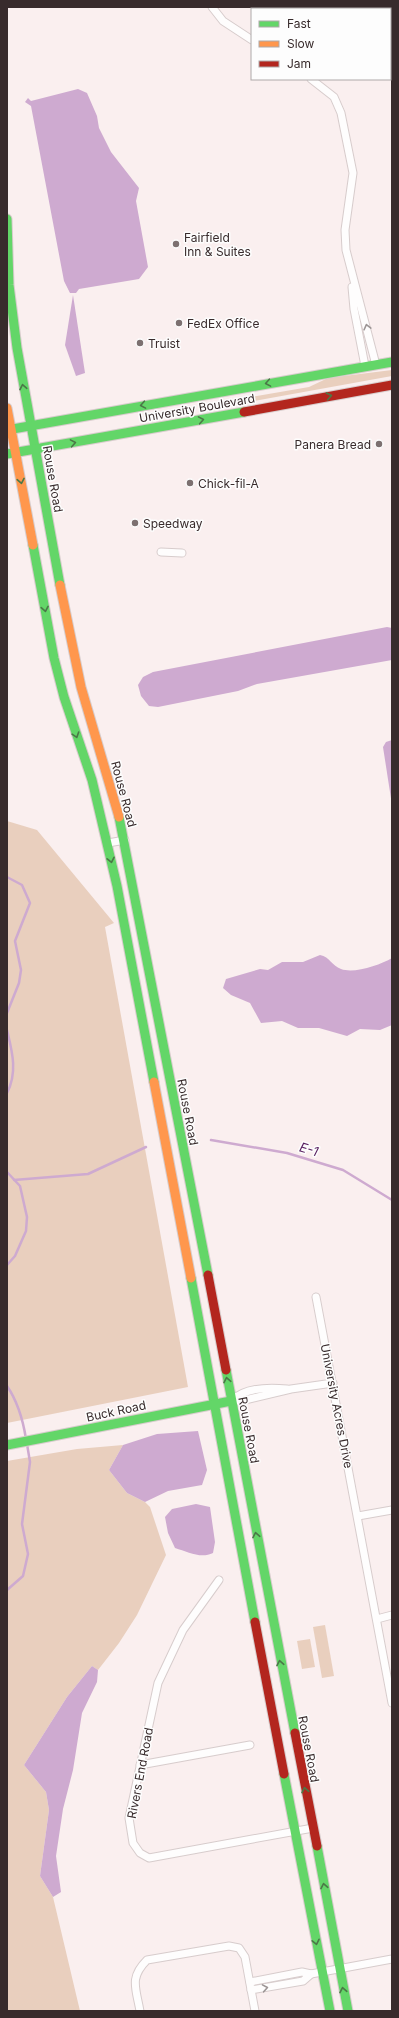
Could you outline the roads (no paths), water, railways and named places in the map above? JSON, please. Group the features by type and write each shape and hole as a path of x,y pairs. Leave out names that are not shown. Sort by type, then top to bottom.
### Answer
{"street":[{"path":"212,7 223,21 251,39"},
{"path":"312,80 334,97 341,114 353,173 345,230 346,250 376,365"},
{"name":"Rouse Road","path":"7,219 9,285 13,320 30,425 81,687 113,791 125,840 348,2011"},
{"path":"352,275 354,309 365,366"},
{"name":"University Boulevard","path":"9,429 392,362"},
{"name":"University Boulevard","path":"11,454 392,385"},
{"path":"7,408 11,454 54,658 64,697 92,780 108,843 330,2011"},
{"path":"161,552 182,553"},
{"path":"108,843 125,840"},
{"name":"University Acres Drive","path":"316,1297 392,1703"},
{"name":"Buck Road","path":"7,1445 214,1404 241,1401 333,1383"},
{"path":"271,1387 272,1395"},
{"name":"Buck Road","path":"231,1401 239,1393 271,1387 291,1390"},
{"path":"358,1516 392,1510"},
{"name":"Rivers End Road","path":"219,1580 183,1630 158,1683 129,1818 134,1843 140,1853 148,1858 313,1828"},
{"path":"376,1619 392,1615"},
{"path":"140,1765 250,1745"},
{"path":"140,2011 135,1976 138,1969 147,1960 229,1946 239,1948 245,1957 255,2011"},
{"path":"250,1982 302,1972 311,1974 392,1959"},
{"path":"251,1990 303,1981 311,1974"},
{"path":"278,1976 279,1985"}],"waterway":[{"path":"7,877 22,885 30,903 15,941 21,970 19,983 7,1013"},
{"path":"7,1030 13,1062 12,1077 7,1093"},
{"name":"E-1","path":"211,1140 287,1153 343,1170 392,1200"},
{"name":"E-1","path":"14,1180 88,1174 146,1147"},
{"path":"7,1172 20,1186 27,1217 26,1231 15,1256 7,1265"},
{"path":"7,1386 20,1411 26,1439"},
{"path":"7,1590 23,1576 28,1554 22,1524 30,1462 27,1444"}],"place":[{"name":"Fairfield Inn & Suites","path":"176,244"},
{"name":"FedEx Office","path":"179,323"},
{"name":"Truist","path":"140,343"},
{"name":"Panera Bread","path":"379,444"},
{"name":"Chick-fil-A","path":"190,483"},
{"name":"Speedway","path":"135,523"}]}
